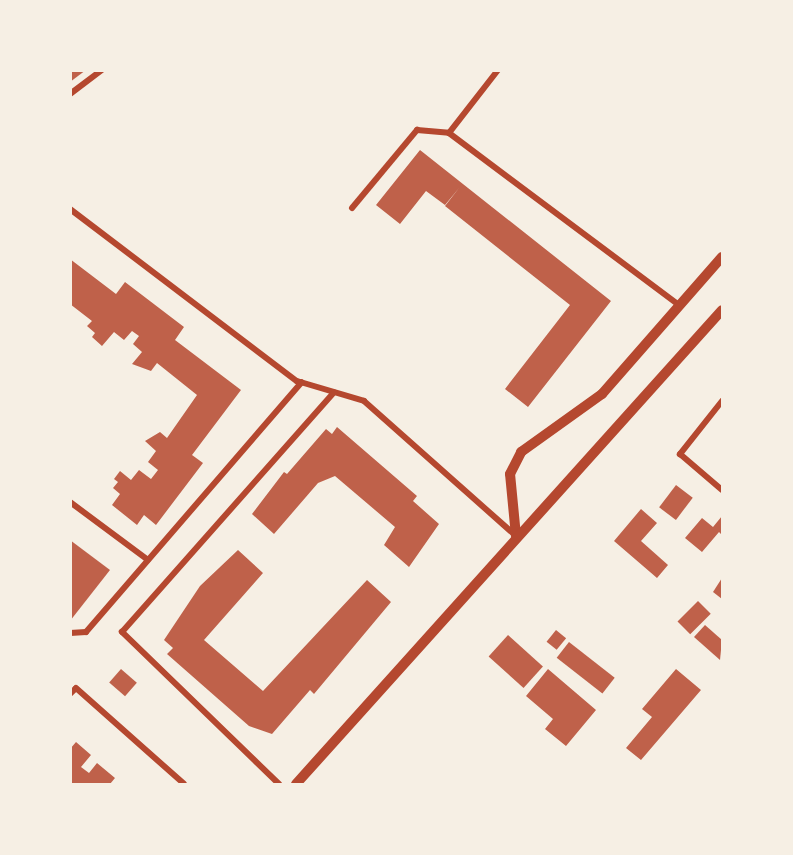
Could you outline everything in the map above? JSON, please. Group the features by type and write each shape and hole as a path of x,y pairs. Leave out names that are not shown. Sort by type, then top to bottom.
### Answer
{"street":[{"path":"70,94 102,70"},
{"path":"450,133 498,70"},
{"path":"352,208 417,130 450,133 681,306"},
{"path":"70,209 302,382 364,401 516,536"},
{"path":"516,536 510,474 521,452 602,394 723,257"},
{"path":"296,784 516,536 723,310"},
{"path":"70,633 86,632 302,382"},
{"path":"279,784 122,632 334,392"},
{"path":"723,401 680,454 723,490"},
{"path":"70,502 148,560"},
{"path":"70,694 76,688 184,784"}],"building":[{"path":"70,70 86,70 70,82"},
{"path":"420,150 611,301 528,407 505,389 570,305 445,206 459,188 445,205 426,191 400,224 376,205"},
{"path":"70,259 116,294 125,282 184,327 175,340 241,390 192,455 203,463 156,525 144,515 137,525 112,505 120,494 113,488 118,482 114,479 120,471 131,480 139,470 151,479 158,470 148,462 156,451 145,441 160,432 167,438 197,395 157,363 151,371 132,364 142,352 133,344 139,336 132,331 124,340 114,332 102,346 92,337 95,333 87,326 92,321 70,304"},
{"path":"337,427 417,496 413,501 439,524 409,567 384,545 395,527 335,476 318,483 274,534 252,514 284,472 287,474 326,429 332,434"},
{"path":"676,485 693,498 676,520 659,507"},
{"path":"641,509 657,523 641,541 668,565 657,578 614,541"},
{"path":"722,516 722,535 719,532 702,552 685,538 702,518 713,527"},
{"path":"70,540 110,570 70,621"},
{"path":"238,550 263,573 204,640 263,691 367,580 391,602 314,694 310,690 272,734 249,726 167,654 173,648 164,640 200,586"},
{"path":"722,578 722,599 713,592"},
{"path":"698,601 711,614 690,634 677,622"},
{"path":"705,625 722,640 720,660 694,637"},
{"path":"556,630 566,638 557,650 547,642"},
{"path":"508,635 543,666 524,688 489,657"},
{"path":"569,642 615,678 602,693 557,658"},
{"path":"121,669 137,683 125,696 109,683"},
{"path":"548,669 596,710 566,746 545,729 553,719 526,696"},
{"path":"676,669 701,690 641,760 626,748 652,717 642,709"},
{"path":"76,742 91,755 81,767 89,773 97,763 115,778 110,784 70,784 70,749"}]}
